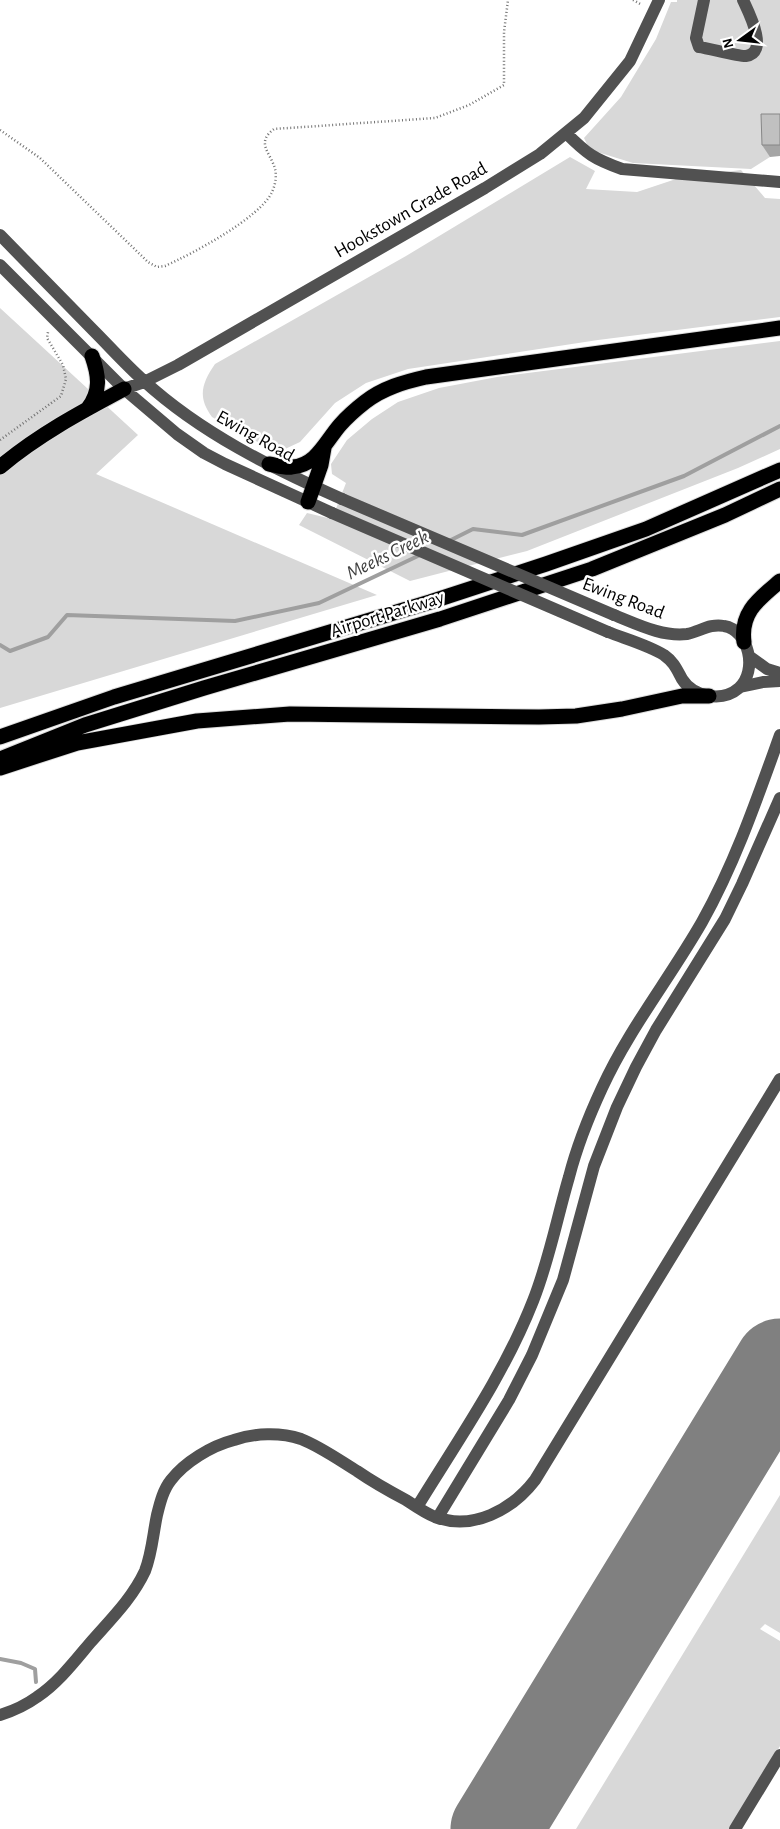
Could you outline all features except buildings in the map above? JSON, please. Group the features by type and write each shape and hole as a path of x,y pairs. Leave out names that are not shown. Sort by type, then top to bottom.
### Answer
{"highway":[{"path":"269,464 292,468 305,463 324,448 340,425 365,402 378,394 409,381 426,377 780,328"},
{"path":"88,408 94,401 98,388 97,370 92,356"},
{"path":"0,467 24,446 124,389"},
{"path":"308,502 321,465 324,448"},
{"name":"Airport Parkway","path":"0,737 114,697 420,605 546,564 646,529 780,470"},
{"name":"Airport Parkway","path":"0,759 85,725 440,619 592,569 684,532 780,489"},
{"path":"746,649 743,624 750,610 759,599 780,581"},
{"path":"0,768 77,743 197,721 290,714 576,716 622,709 682,696 708,696"}],"street":[{"name":"Hookstown Grade Road","path":"124,389 144,382 178,365 485,188 540,154 584,118 630,61 658,0"},
{"path":"704,0 696,38 699,46 746,56 754,53 757,46 756,33 743,0"},
{"path":"566,133 587,154 622,169 780,182"},
{"name":"Ewing Road","path":"0,235 144,382 207,430 269,464 342,499 614,615 656,631 670,634 690,634 713,626 724,626 734,630 746,649 767,669 780,673"},
{"name":"Ewing Road","path":"0,265 124,389 159,420 204,453 251,478 608,632 662,653 670,659 690,688 708,696"},
{"path":"740,687 746,679 749,669 746,649"},
{"path":"708,696 720,696 740,687 763,682 780,681"},
{"path":"417,1507 487,1395 522,1327 545,1267 573,1162 594,1106 624,1044 694,935 716,896 744,832 780,735"},
{"path":"438,1518 509,1400 532,1355 563,1280 594,1166 617,1107 652,1036 729,911 780,798"},
{"path":"0,1715 28,1703 48,1688 66,1671 119,1611 134,1591 145,1569 161,1499 170,1481 186,1465 223,1444 244,1437 268,1434 300,1439 321,1449 438,1518 458,1521 471,1520 489,1516 512,1503 528,1488 780,1079"},
{"path":"735,1829 780,1755"}],"path":[{"path":"0,130 40,158 148,262 157,267 166,266 235,228 256,213 267,200 273,190 275,170 266,150 265,142 268,134 274,129 435,118 469,105 504,85 504,32 508,0"},
{"path":"0,440 61,396 66,379 63,364 47,338 48,313"}],"shaded area":[{"path":"677,0 780,0 780,125 770,157 751,169 633,163 594,151 584,138 621,97 656,39 671,2 677,2"},
{"path":"570,157 595,171 586,189 637,192 679,178 741,170 765,198 780,199 780,317 598,340 408,369 366,383 335,403 300,442 285,449 272,450 212,417 207,410 203,396 204,384 215,364 406,256"},
{"path":"0,308 138,435 96,474 377,595 0,708"},
{"path":"780,341 780,449 738,468 527,551 410,581 299,525 307,513 332,519 346,483 332,474 331,464 347,440 372,419 398,402 439,388 497,377"},
{"path":"780,1495 780,1633 765,1624 760,1629 780,1641 780,1746 731,1829 576,1829"}],"waterway":[{"name":"Meeks Creek","path":"449,541 473,529 522,535 684,476 780,426"},
{"name":"Meeks Creek","path":"0,645 10,651 48,637 67,615 235,621 319,603 420,555"},
{"path":"0,1659 21,1663 35,1669 36,1682"}],"runway":[{"path":"496,1829 780,1364"}]}
